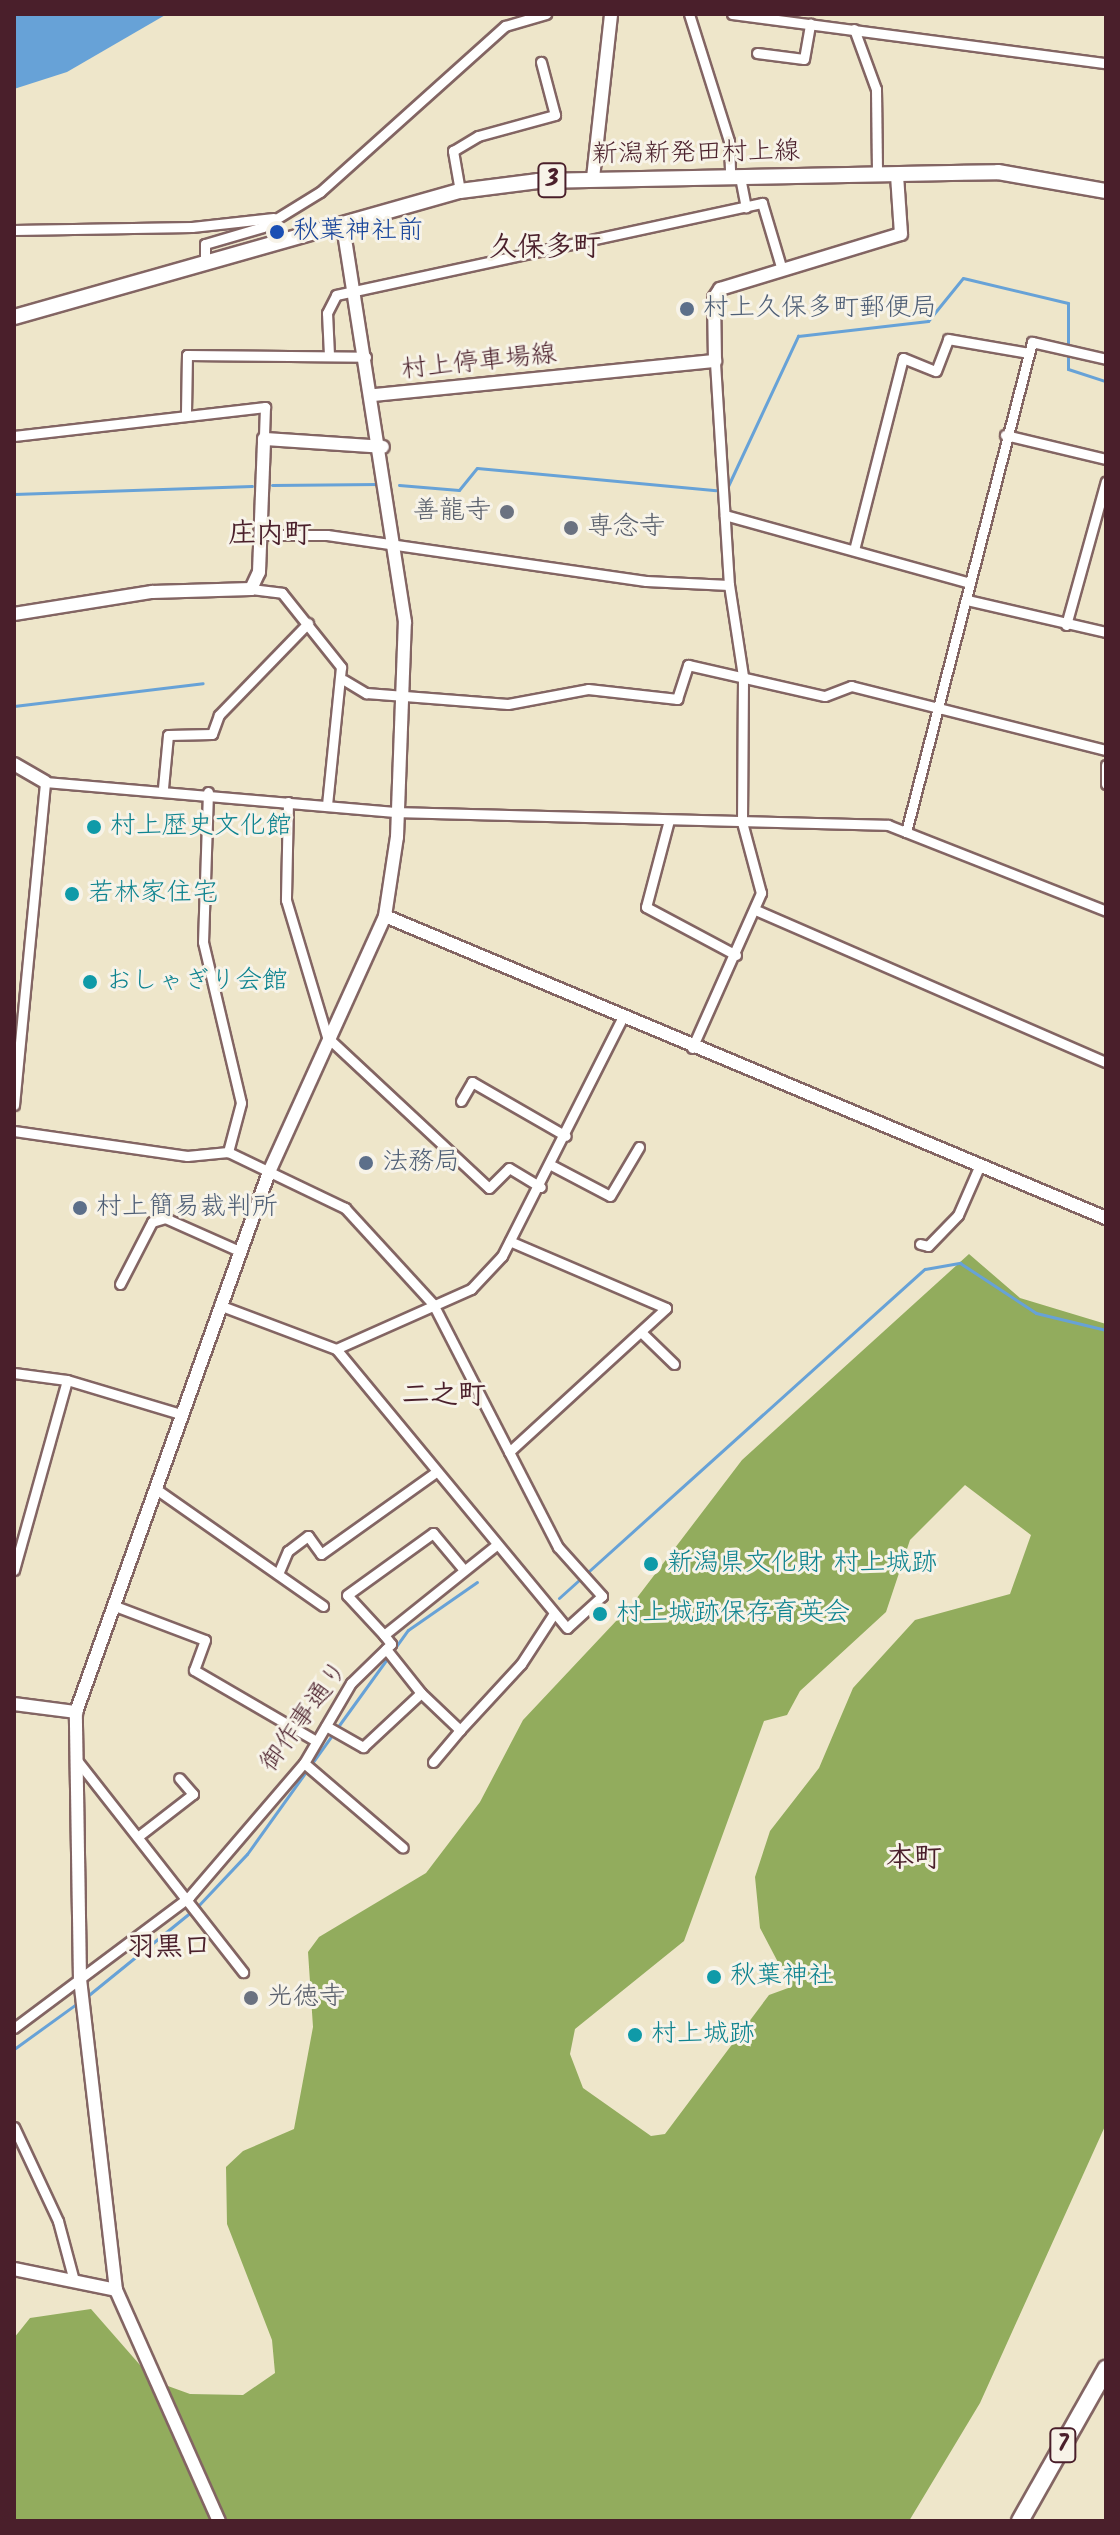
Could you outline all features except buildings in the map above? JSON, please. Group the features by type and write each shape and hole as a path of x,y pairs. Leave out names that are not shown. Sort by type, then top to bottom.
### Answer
{"highway":[{"name":"7","path":"1020,2521 1106,2369"}],"main road":[{"name":"新潟新発田村上線","path":"14,317 460,191 593,178 1012,173 1106,191"}],"street":[{"path":"205,261 205,244 274,218 320,192 505,26 546,14"},
{"path":"593,178 611,14"},
{"path":"689,14 746,207"},
{"path":"732,14 1106,63"},
{"path":"757,53 804,59 810,24"},
{"path":"854,29 876,89 877,176"},
{"path":"460,191 453,151 478,136 555,115 541,62"},
{"path":"692,1048 758,911 742,822 743,676 729,585 714,298 720,289 901,234 897,175"},
{"path":"329,355 329,302 355,292 746,207 768,207 782,270"},
{"path":"14,230 192,227 274,218"},
{"path":"343,224 374,395"},
{"path":"854,550 903,358 936,371 948,339 1029,353"},
{"path":"906,832 942,711 1005,435 1032,342 1106,359"},
{"path":"186,412 187,355 366,357"},
{"name":"村上停車場線","path":"76,1712 269,1172 327,1037 385,916 398,812 406,697 398,548 374,395 715,361"},
{"path":"14,436 186,412 265,407 259,535 251,589"},
{"path":"1005,435 1106,459"},
{"path":"264,439 383,447"},
{"path":"1066,625 1106,481"},
{"path":"725,515 970,583"},
{"path":"259,535 327,535 398,548 729,585"},
{"path":"14,614 77,603 251,589 282,593 308,623 344,680 366,693 508,704 588,689 677,699 688,665 825,696 851,686 1106,750"},
{"path":"967,600 1106,632"},
{"path":"163,788 168,735 212,734 219,715 308,623"},
{"path":"327,805 344,680"},
{"path":"14,764 45,782 163,788 398,812 888,825 906,832 922,845 1106,911"},
{"path":"1106,765 1106,784"},
{"path":"14,1105 45,782"},
{"path":"208,792 203,942 241,1103 228,1152"},
{"path":"288,802 286,900 327,1037 489,1188 509,1168 541,1187"},
{"path":"669,820 646,907 736,955"},
{"path":"758,911 1106,1062"},
{"path":"385,916 621,1020 1106,1218"},
{"path":"336,1349 471,1289 510,1241 553,1166 621,1020"},
{"path":"461,1101 472,1082 566,1136"},
{"path":"14,1131 187,1156 228,1152 345,1208 433,1304 558,1547 602,1596 567,1628 433,1474 336,1349 219,1305"},
{"path":"553,1166 610,1196 639,1147"},
{"path":"920,1244 928,1246 958,1215 979,1167"},
{"path":"120,1284 152,1222 165,1218 239,1251"},
{"path":"509,1452 666,1308 510,1241"},
{"path":"641,1332 674,1364"},
{"path":"14,1373 67,1380 180,1414"},
{"path":"14,1570 67,1380"},
{"path":"278,1574 288,1551 308,1536 321,1554 433,1474"},
{"path":"156,1489 323,1606"},
{"path":"464,1570 433,1533 347,1595 384,1635 494,1547"},
{"path":"115,1606 205,1640 194,1670 316,1741"},
{"path":"433,1762 521,1664 553,1615"},
{"name":"御作事通り","path":"14,2028 189,1897 304,1763 351,1683 391,1644 384,1635"},
{"path":"386,1649 421,1693 460,1730"},
{"path":"326,1726 363,1747 421,1693"},
{"path":"14,1704 76,1712 80,1980 116,2290 219,2521"},
{"path":"76,1759 189,1897 243,1972"},
{"path":"304,1763 403,1848"},
{"path":"140,1835 193,1794 179,1778"},
{"path":"14,2127 58,2221 73,2277"},
{"path":"14,2269 73,2277 116,2290"}],"green space":[{"path":"969,1254 1020,1298 1106,1324 1106,2124 980,2403 909,2521 14,2521 14,2338 30,2318 91,2309 154,2381 190,2394 243,2395 275,2373 272,2340 227,2224 226,2167 243,2151 294,2129 313,2027 308,1952 319,1937 426,1873 480,1802 523,1720 633,1603 742,1460","holes":["965,1485 1031,1535 1010,1594 915,1620 853,1688 819,1768 770,1831 755,1877 760,1928 791,1987 769,1995 665,2134 651,2136 583,2088 570,2054 575,2029 684,1941 764,1721 787,1715 800,1691 886,1612 910,1540"]}],"water":[{"path":"14,14 167,14 67,72 14,89"}],"waterway":[{"path":"728,486 798,336 928,321 963,278 1068,303 1068,369 1106,381"},
{"path":"399,485 459,490 477,468 716,490"},
{"path":"272,485 378,484"},
{"path":"14,494 252,486"},
{"path":"14,706 203,683"},
{"path":"559,1598 925,1269 960,1263 1036,1313 1106,1330"},
{"path":"337,1728 408,1630 477,1582"},
{"path":"197,1907 247,1854 333,1734"},
{"path":"85,1998 191,1912"},
{"path":"14,2049 79,2002"}],"place":[{"name":"秋葉神社前","path":"277,232"},
{"name":"村上久保多町郵便局","path":"687,309"},
{"name":"善龍寺","path":"507,512"},
{"name":"専念寺","path":"571,528"},
{"name":"村上歴史文化館","path":"94,827"},
{"name":"若林家住宅","path":"72,894"},
{"name":"おしゃぎり会館","path":"90,982"},
{"name":"法務局","path":"366,1163"},
{"name":"村上簡易裁判所","path":"80,1208"},
{"name":"新潟県文化財 村上城跡","path":"651,1564"},
{"name":"村上城跡保存育英会","path":"600,1614"},
{"name":"秋葉神社","path":"714,1977"},
{"name":"光徳寺","path":"251,1998"},
{"name":"村上城跡","path":"635,2035"}],"district":[{"name":"久保多町","path":"545,248"},
{"name":"庄内町","path":"270,535"},
{"name":"二之町","path":"444,1396"},
{"name":"本町","path":"914,1859"},
{"name":"羽黒口","path":"169,1948"}]}
